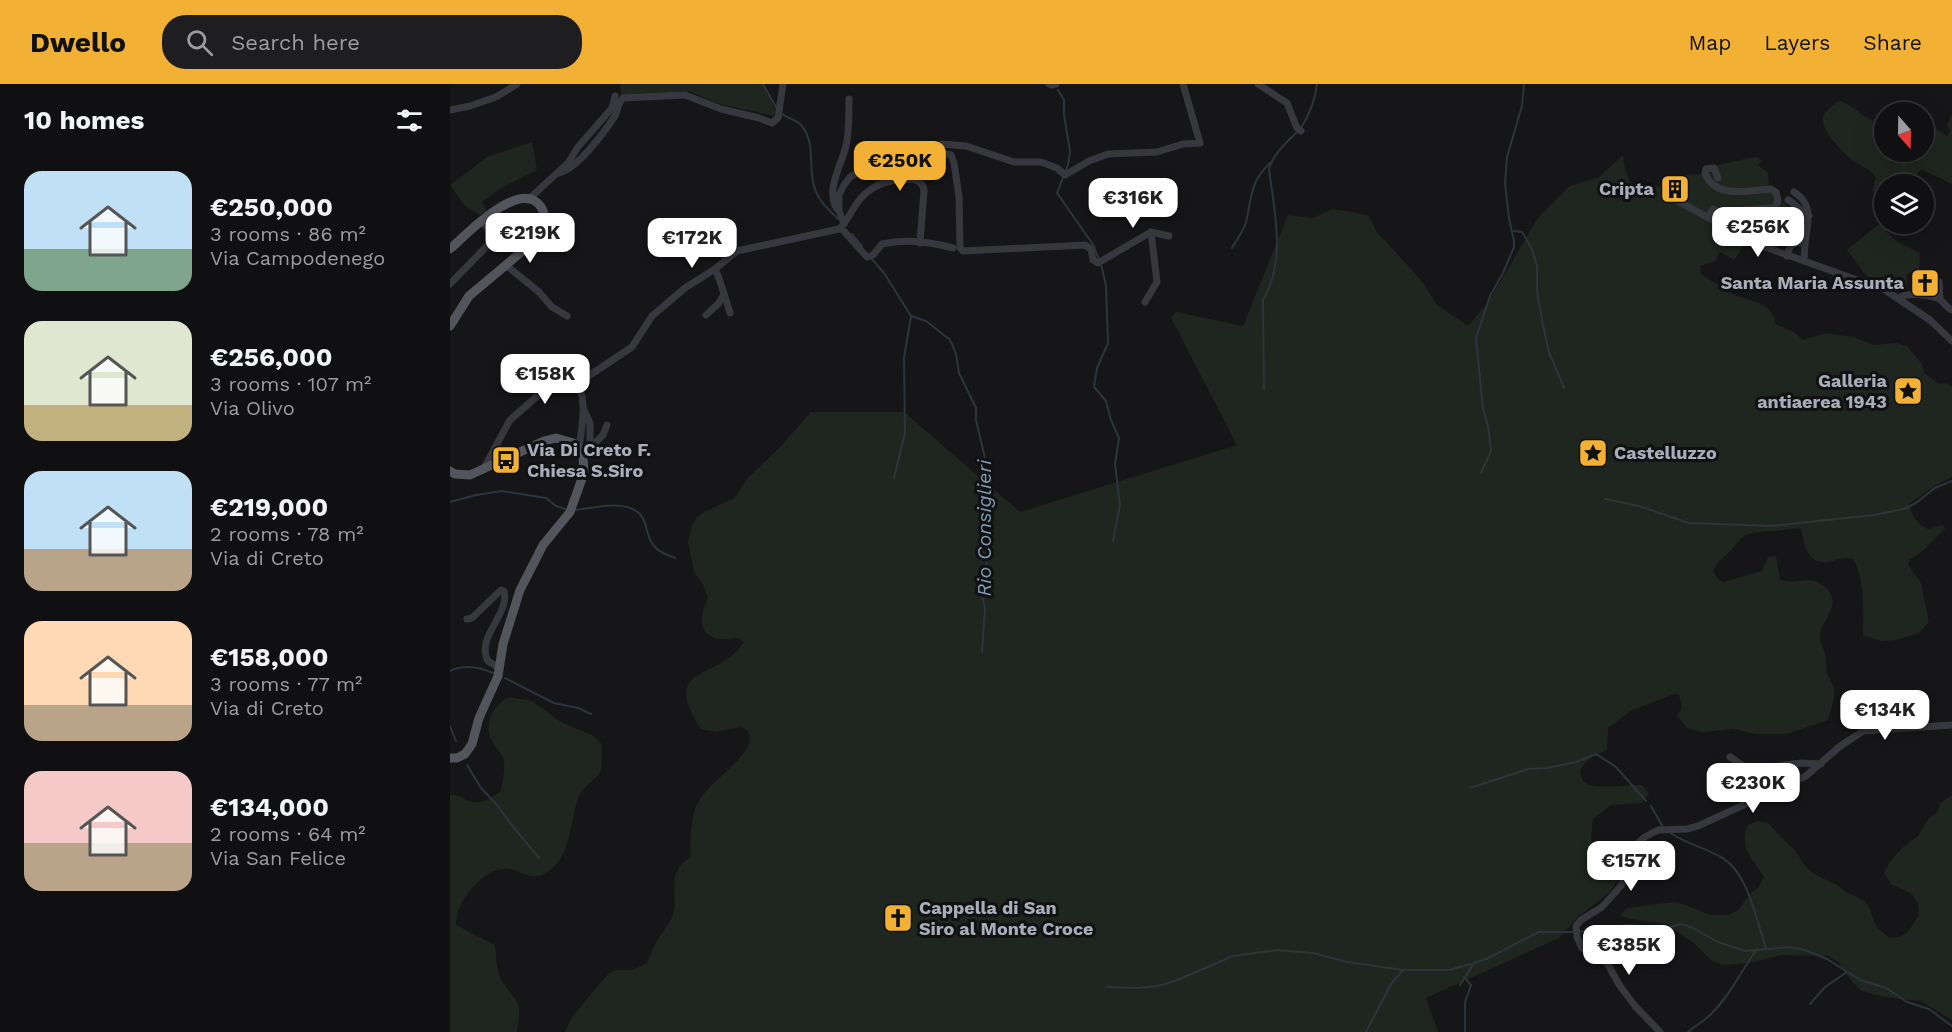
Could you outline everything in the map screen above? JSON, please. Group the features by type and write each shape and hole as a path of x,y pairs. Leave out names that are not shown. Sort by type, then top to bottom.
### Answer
{"main road":[{"path":"450,249 485,225 511,201 523,197 530,198 538,203 544,212 544,226 538,238 469,296 450,326"},
{"path":"450,471 465,475 477,472 551,439 569,441 579,448 583,457 584,473 570,512 543,545 520,590 503,644 500,668 479,718 470,748 460,756 450,758"}],"street":[{"path":"450,111 496,97 517,84"},
{"path":"558,173 568,170 579,162 614,117 623,98 685,95 721,109 772,123 778,118 783,84"},
{"path":"839,211 841,190 847,180 858,172 884,158 914,156 942,144 966,146 1014,162 1041,162 1057,168 1063,175 1108,154 1157,152 1186,144 1200,143 1183,84"},
{"path":"1258,84 1287,103 1299,129"},
{"path":"530,198 558,173 612,108 615,96"},
{"path":"849,99 847,143 833,189 833,201 843,225 866,256 871,256 884,243 940,244 953,248"},
{"path":"843,225 843,195 850,183 861,174 885,163 912,161 932,154 948,153 954,163 959,198 960,248 963,251 1085,245 1091,249 1093,260 1101,262 1152,232 1168,236"},
{"path":"1707,217 1713,209 1719,212 1770,208 1775,207 1778,200 1776,192 1771,189 1726,192 1715,187 1708,180 1704,173 1706,169 1714,168 1718,178"},
{"path":"578,381 628,350 652,316 731,255 742,249 787,241 843,225 862,196 880,183 906,179 918,180 922,184 924,190 920,243"},
{"path":"1794,192 1805,202 1809,216 1804,261"},
{"path":"1788,200 1809,216"},
{"path":"1678,201 1749,240 1787,256 1885,290 1930,320 1952,341"},
{"path":"450,284 491,240 485,225"},
{"path":"1145,302 1157,282 1152,232"},
{"path":"1787,256 1791,244 1805,243"},
{"path":"507,266 539,292 552,307 567,316"},
{"path":"715,269 730,313"},
{"path":"1939,282 1940,299 1948,309 1952,310"},
{"path":"1899,298 1906,294 1940,299"},
{"path":"706,315 724,295"},
{"path":"484,468 510,420 562,376 569,374 578,381 581,391 583,409 579,448"},
{"path":"583,409 590,423 590,444 592,446 603,435 607,425"},
{"path":"467,619 472,618 500,591 504,591 502,608 485,651 488,662 500,668"},
{"path":"1660,1032 1635,1006 1607,963 1582,948 1577,937 1576,926 1581,920 1602,907 1621,886 1628,873 1637,844 1651,833 1661,830 1698,826 1806,776 1849,739 1863,731 1952,725"},
{"path":"1730,757 1745,767 1755,769 1801,763 1821,764"}],"shaded area":[{"path":"620,84 763,84 776,112 774,116 716,103 689,91 621,97"},
{"path":"1841,101 1874,121 1874,162 1934,162 1934,127 1947,136 1950,131 1947,126 1952,113 1952,184 1923,170 1917,174 1874,175 1844,153 1828,134 1823,116 1835,103"},
{"path":"532,142 537,170 498,190 482,202 487,212 480,215 465,206 450,185 487,157"},
{"path":"1623,155 1625,170 1630,182 1663,187 1671,179 1682,178 1683,175 1703,174 1713,165 1717,167 1717,165 1759,158 1763,162 1758,165 1768,173 1769,187 1779,192 1781,202 1797,212 1799,233 1784,235 1785,241 1780,241 1780,239 1746,242 1734,260 1720,252 1715,261 1700,266 1701,274 1732,294 1762,304 1770,311 1776,324 1794,332 1803,340 1826,333 1854,337 1874,345 1896,343 1907,346 1922,364 1924,373 1939,384 1947,383 1952,387 1952,477 1909,504 1915,519 1924,527 1928,529 1943,525 1945,529 1923,551 1910,559 1908,565 1921,583 1929,622 1919,633 1896,640 1881,641 1863,635 1860,576 1853,559 1829,562 1816,560 1808,553 1801,529 1763,531 1746,535 1714,570 1717,578 1723,582 1762,571 1768,557 1776,556 1780,579 1815,581 1827,589 1833,601 1820,636 1826,657 1826,670 1834,693 1828,720 1786,734 1756,734 1733,729 1703,732 1687,728 1677,716 1682,708 1679,695 1674,694 1631,711 1608,728 1607,750 1585,763 1580,771 1583,780 1587,784 1598,786 1642,785 1649,794 1642,803 1611,805 1593,819 1591,839 1595,852 1622,872 1610,892 1578,917 1559,938 1426,998 1438,1032 565,1032 572,1017 608,974 615,970 632,970 647,963 672,917 675,878 682,864 690,857 691,827 699,800 738,760 750,742 747,730 741,727 715,732 701,729 689,708 686,693 689,683 733,655 744,642 738,638 717,639 709,635 702,626 702,615 708,597 694,572 688,542 691,528 696,518 704,512 734,498 748,478 782,445 811,412 904,412 1020,512 1237,445 1171,318 1176,312 1243,326 1288,215 1313,218 1333,209 1368,215 1377,232 1421,280 1437,305 1468,326 1487,304 1538,218 1570,186 1599,177"},
{"path":"1874,228 1874,234 1889,234 1896,241 1920,253 1919,269 1907,274 1907,287 1899,291 1871,282 1847,250"},
{"path":"509,697 532,701 561,722 594,736 602,744 601,769 579,796 565,850 553,868 539,876 526,875 509,869 493,871 473,887 458,911 456,925 495,945 499,975 519,1007 517,1032 450,1032 450,795 477,803 490,799 501,791 504,760 488,729 494,711"},
{"path":"1952,795 1952,1020 1920,1001 1884,997 1862,991 1852,982 1839,963 1829,956 1782,955 1748,963 1723,965 1712,961 1695,944 1666,924 1630,919 1620,915 1627,908 1674,902 1710,915 1729,915 1738,910 1751,893 1759,887 1764,877 1748,852 1745,840 1748,825 1758,821 1768,823 1814,874 1863,900 1869,907 1876,926 1889,938 1899,937 1908,932 1919,915 1918,904 1912,894 1891,884 1884,873 1902,848 1918,836 1929,818 1937,812 1941,803"}],"waterway":[{"name":"Rio Consiglieri","path":"763,84 777,109"},
{"path":"1301,128 1312,107 1317,84"},
{"path":"1481,473 1491,451 1483,409 1476,338 1490,296 1514,247 1505,183 1507,157 1522,106 1524,84"},
{"path":"1058,90 1064,100 1070,151 1068,165 1057,193 1094,246 1106,286 1108,343 1097,368 1094,387 1106,401 1119,438 1115,464 1120,505 1113,541"},
{"name":"Rio Consiglieri","path":"781,113 799,123 806,132 815,189 822,202 838,219"},
{"path":"1264,389 1263,300 1270,285 1277,253 1276,220 1269,170 1277,154 1297,132"},
{"path":"1232,248 1245,226 1256,181 1271,162"},
{"path":"1514,231 1522,232 1532,249 1537,266 1537,292 1549,352 1564,388"},
{"name":"Rio Consiglieri","path":"852,234 862,246"},
{"name":"Rio Consiglieri","path":"871,258 884,273 911,316 926,321 949,339 956,354 959,373 976,408 976,420 986,463 984,479 986,499 981,517 982,548 988,568 981,592 985,608 982,652"},
{"path":"894,478 905,433 904,358 911,316"},
{"path":"1605,499 1639,506 1689,523 1772,526 1874,515 1904,509 1935,488 1952,481"},
{"path":"450,502 502,491 546,498 556,506 565,509"},
{"path":"576,510 602,506 627,507 635,510 643,519 655,547 675,558"},
{"path":"450,671 472,667 493,673"},
{"path":"505,678 554,703 578,708 591,714"},
{"path":"450,726 456,741"},
{"path":"1470,788 1528,769 1576,762 1596,754 1616,767 1646,801"},
{"path":"467,765 481,788 539,858"},
{"path":"1651,806 1663,827"},
{"path":"1669,832 1719,856 1737,872 1750,897 1766,948"},
{"path":"1579,932 1629,925 1665,928 1681,924 1718,942 1745,951 1790,947 1805,950 1827,959 1860,980 1886,988 1907,1002 1929,1009 1952,1026"},
{"path":"1460,985 1474,963 1539,932 1573,932"},
{"path":"1688,1032 1717,1008 1757,949"},
{"path":"1106,987 1158,986 1233,956 1277,950 1313,953 1347,962 1403,970 1449,970 1471,964"},
{"path":"1366,1032 1391,984 1403,970"},
{"path":"1810,1004 1825,987 1847,972"},
{"path":"1464,977 1471,985 1465,1002 1465,1032"}],"place":[{"name":"Cripta","path":"1675,189"},
{"name":"Santa Maria Assunta","path":"1925,283"},
{"name":"Galleria antiaerea 1943","path":"1908,391"},
{"name":"Castelluzzo","path":"1593,453"},
{"name":"Via Di Creto F. Chiesa S.Siro","path":"506,460"},
{"name":"Cappella di San Siro al Monte Croce","path":"898,918"}]}
